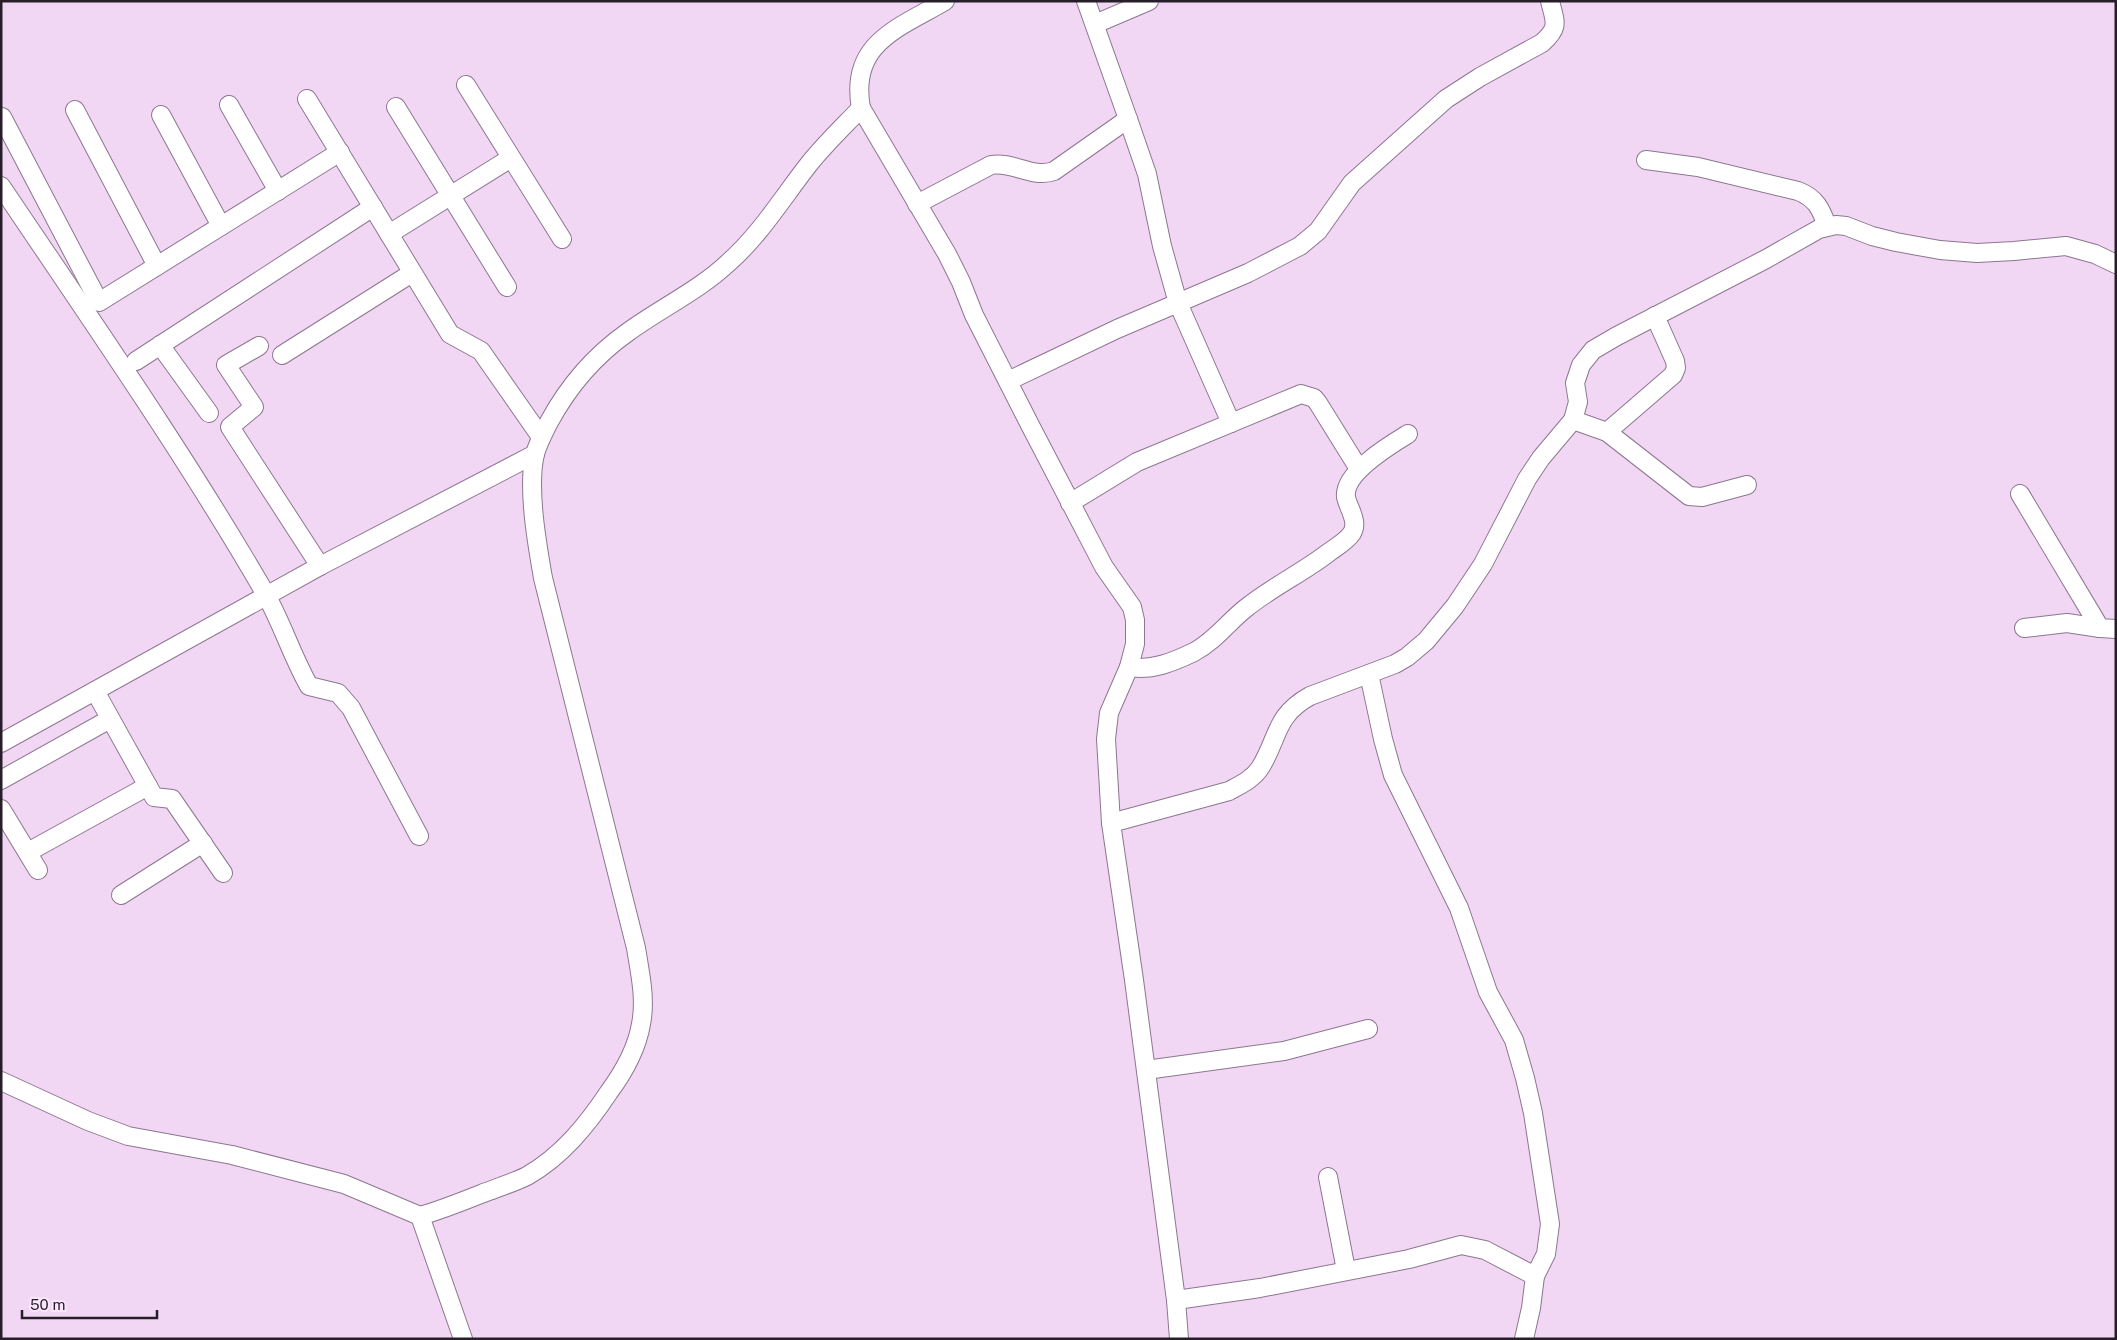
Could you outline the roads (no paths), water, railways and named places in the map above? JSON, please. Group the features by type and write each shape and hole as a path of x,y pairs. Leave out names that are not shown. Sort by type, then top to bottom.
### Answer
{"street":[{"path":"945,1 890,32 878,42 865,62 860,76 858,91 861,108 947,254 974,315 1070,503 1104,567 1132,607 1136,632 1128,667 1113,700 1106,725 1112,822 1176,1300 1179,1339"},
{"path":"1086,1 1147,174 1162,246 1178,303 1231,423"},
{"path":"1095,24 1149,1"},
{"path":"1008,381 1117,329 1248,273 1300,246 1318,231 1352,183 1446,99 1480,77 1542,43 1550,36 1556,24 1550,1"},
{"path":"466,86 562,239"},
{"path":"307,99 450,334 481,351 541,437"},
{"path":"229,105 278,191"},
{"path":"396,107 507,287"},
{"path":"1,1081 88,1121 128,1136 232,1155 344,1184 420,1216 527,1176 554,1156 591,1119 620,1077 634,1047 641,1024 643,995 636,948 542,578 536,533 535,454 541,437 557,407 580,374 601,352 628,332 711,278 730,262 751,241 811,161 861,108"},
{"path":"76,110 157,266"},
{"path":"161,115 221,226"},
{"path":"2,117 99,302 340,152"},
{"path":"917,204 991,165 1001,163 1041,174 1054,171 1128,119"},
{"path":"389,234 511,158"},
{"path":"1646,160 1698,167 1798,191 1816,201 1826,226"},
{"path":"1,186 197,480 266,596 298,667 309,686 332,690 344,698 419,836"},
{"path":"136,361 373,207"},
{"path":"1112,822 1229,791 1253,776 1260,768 1282,719 1298,703 1310,696 1395,664 1417,650 1456,606 1483,564 1527,479 1541,458 1573,420 1577,409 1576,374 1586,357 1609,340 1826,226 1846,226 1880,238 1940,250 1977,253 2014,252 2066,246 2087,251 2116,264"},
{"path":"282,355 412,272"},
{"path":"1608,432 1673,375 1676,368 1675,361 1655,316"},
{"path":"160,345 209,414"},
{"path":"259,346 226,365 254,407 230,427 320,566"},
{"path":"1070,503 1137,462 1302,394 1308,395 1318,403 1359,469"},
{"path":"1573,420 1608,432 1689,496 1702,497 1747,485"},
{"path":"1128,667 1143,669 1166,664 1195,651 1213,640 1244,609 1322,558 1344,540 1353,532 1354,522 1346,497 1348,484 1359,469 1392,443 1408,434"},
{"path":"1,743 320,566 535,454"},
{"path":"2020,494 2108,629"},
{"path":"2024,628 2067,623 2108,629"},
{"path":"1369,674 1393,775 1459,908 1488,992 1514,1040 1532,1113 1550,1224 1546,1254 1535,1276 1531,1308 1524,1339"},
{"path":"95,691 154,797 172,799 223,873"},
{"path":"1,780 110,719"},
{"path":"28,852 148,786"},
{"path":"1,809 38,870"},
{"path":"121,895 203,843"},
{"path":"1146,1070 1284,1051 1368,1029"},
{"path":"1328,1177 1346,1270"},
{"path":"420,1216 463,1339"},
{"path":"1176,1300 1260,1288 1409,1259 1461,1246 1485,1250 1535,1276"}]}
